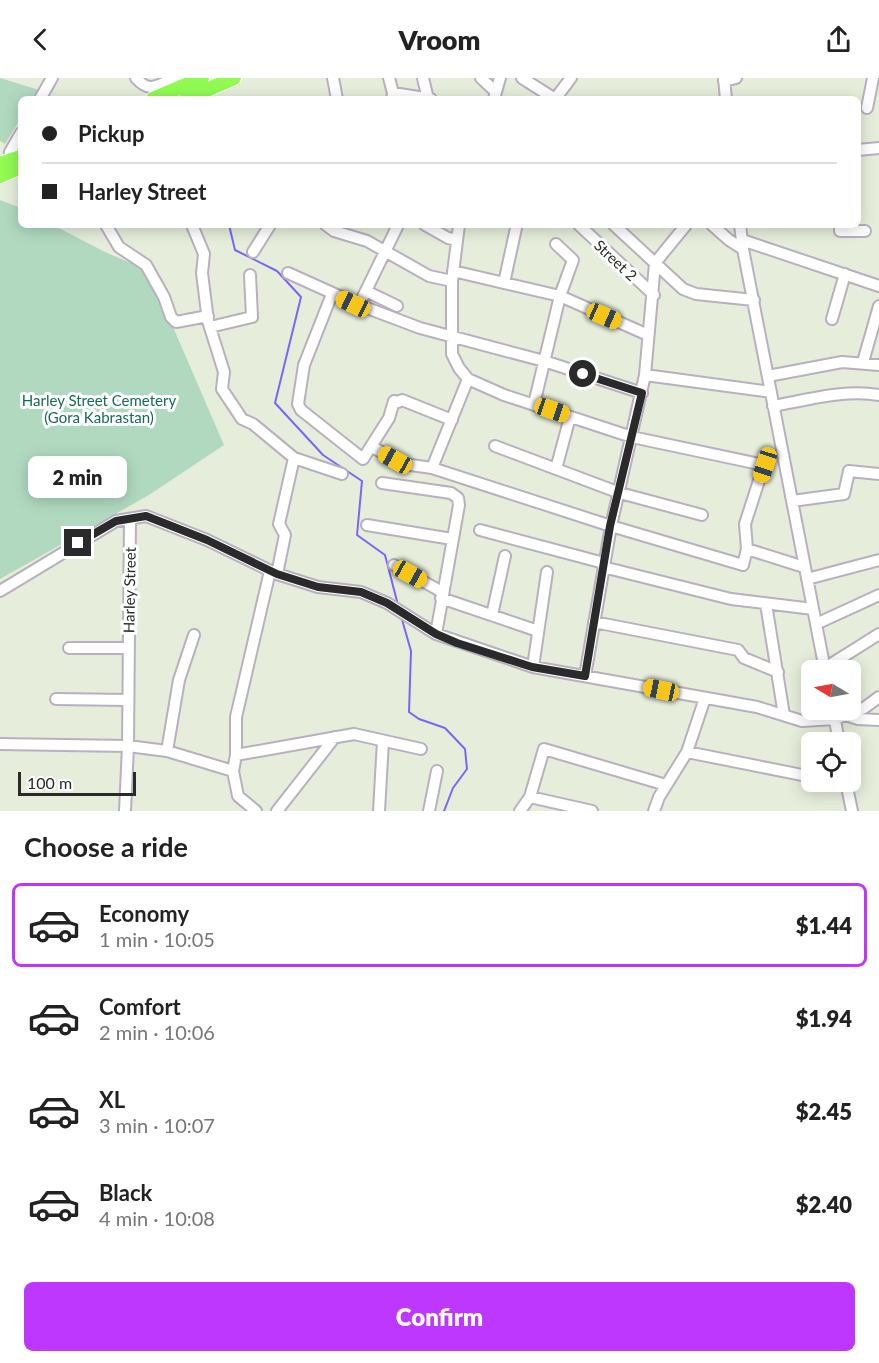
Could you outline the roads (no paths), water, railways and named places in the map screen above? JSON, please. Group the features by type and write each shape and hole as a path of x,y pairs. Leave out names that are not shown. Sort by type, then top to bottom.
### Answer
{"main road":[{"path":"160,96 202,78"},
{"path":"193,96 234,78"},
{"path":"0,176 14,162"}],"street":[{"path":"42,96 52,78"},
{"path":"136,78 148,87 175,78"},
{"path":"333,78 337,95"},
{"path":"389,78 393,96"},
{"path":"423,78 428,96"},
{"path":"481,78 495,96"},
{"path":"495,96 500,78"},
{"path":"522,78 550,96"},
{"path":"557,96 571,78"},
{"path":"726,96 724,80 736,78"},
{"path":"867,108 873,78"},
{"path":"14,162 10,153 18,138"},
{"path":"861,150 879,148"},
{"path":"108,228 119,247 146,265 164,297 171,317 176,322 209,322 252,317 250,275"},
{"path":"253,252 268,228"},
{"path":"330,228 367,241 429,276 453,276 504,283 560,296 648,335"},
{"path":"359,305 396,228"},
{"path":"430,228 448,238 457,240"},
{"path":"372,447 404,464 432,468 610,526 743,565 747,549 745,524 765,465 632,437 468,380 459,369 452,354 453,276 459,228"},
{"path":"504,283 516,228"},
{"name":"Street 2","path":"582,228 654,295"},
{"path":"617,228 683,289 696,294 754,300"},
{"path":"585,676 610,526 620,493 642,393 656,263 684,228"},
{"path":"715,228 729,240 879,286"},
{"path":"740,228 823,660"},
{"path":"840,228 840,231 865,231"},
{"path":"193,229 204,254 201,273 209,322 225,372 222,390 242,419 254,424 294,459 342,474"},
{"path":"534,404 560,296 573,260 556,244"},
{"path":"288,273 332,294 420,328 544,361 642,393"},
{"path":"832,319 844,274"},
{"path":"366,291 397,306"},
{"path":"332,294 304,365 298,404 301,410 363,459 389,418 394,401 402,400 452,420"},
{"path":"862,362 879,306"},
{"path":"768,376 842,362 879,365"},
{"path":"645,375 771,392"},
{"path":"432,468 468,380"},
{"path":"773,406 821,397 879,395"},
{"path":"556,469 570,417"},
{"path":"495,446 620,493 702,515"},
{"path":"256,811 238,796 233,771 236,755 236,717 285,535 279,524 294,459"},
{"path":"792,501 844,494 849,471 879,474"},
{"path":"382,483 451,493 458,498 459,505 436,634"},
{"path":"0,591 116,521 146,516 207,540 273,573 318,587 361,592 387,603 436,634 532,667 757,706 802,721 807,720"},
{"name":"Harley Street","path":"125,811 128,746 130,519"},
{"path":"367,525 452,539"},
{"path":"480,530 731,599 813,609"},
{"path":"747,549 804,567"},
{"path":"492,615 505,556"},
{"path":"807,579 879,560"},
{"path":"394,565 442,595 538,631"},
{"path":"532,667 547,572"},
{"path":"816,624 879,595"},
{"path":"766,604 784,715"},
{"path":"594,622 738,650 744,658 778,672"},
{"path":"839,660 879,634"},
{"path":"167,751 179,680 194,635"},
{"path":"69,648 129,648"},
{"path":"861,709 879,697"},
{"path":"654,811 666,784 687,752 705,698"},
{"path":"56,699 128,700"},
{"path":"861,719 879,720"},
{"path":"236,755 354,734 421,749"},
{"path":"277,811 335,737"},
{"path":"379,811 383,741"},
{"path":"0,744 128,746 167,751 233,771"},
{"path":"520,811 530,797 544,749 666,784"},
{"path":"687,752 801,775"},
{"path":"429,811 437,771"},
{"path":"848,792 852,811"},
{"path":"530,797 592,811"}],"waterway":[{"path":"230,228 235,250 277,271 301,297 275,403 323,455 362,481 357,535 385,555 398,605"},
{"path":"401,616 411,651 409,712 419,719 445,728 465,749 467,769 453,788 444,811"}],"park label":[{"name":"Harley Street Cemetery (Gora Kabrastan)","path":"99,408"}]}
